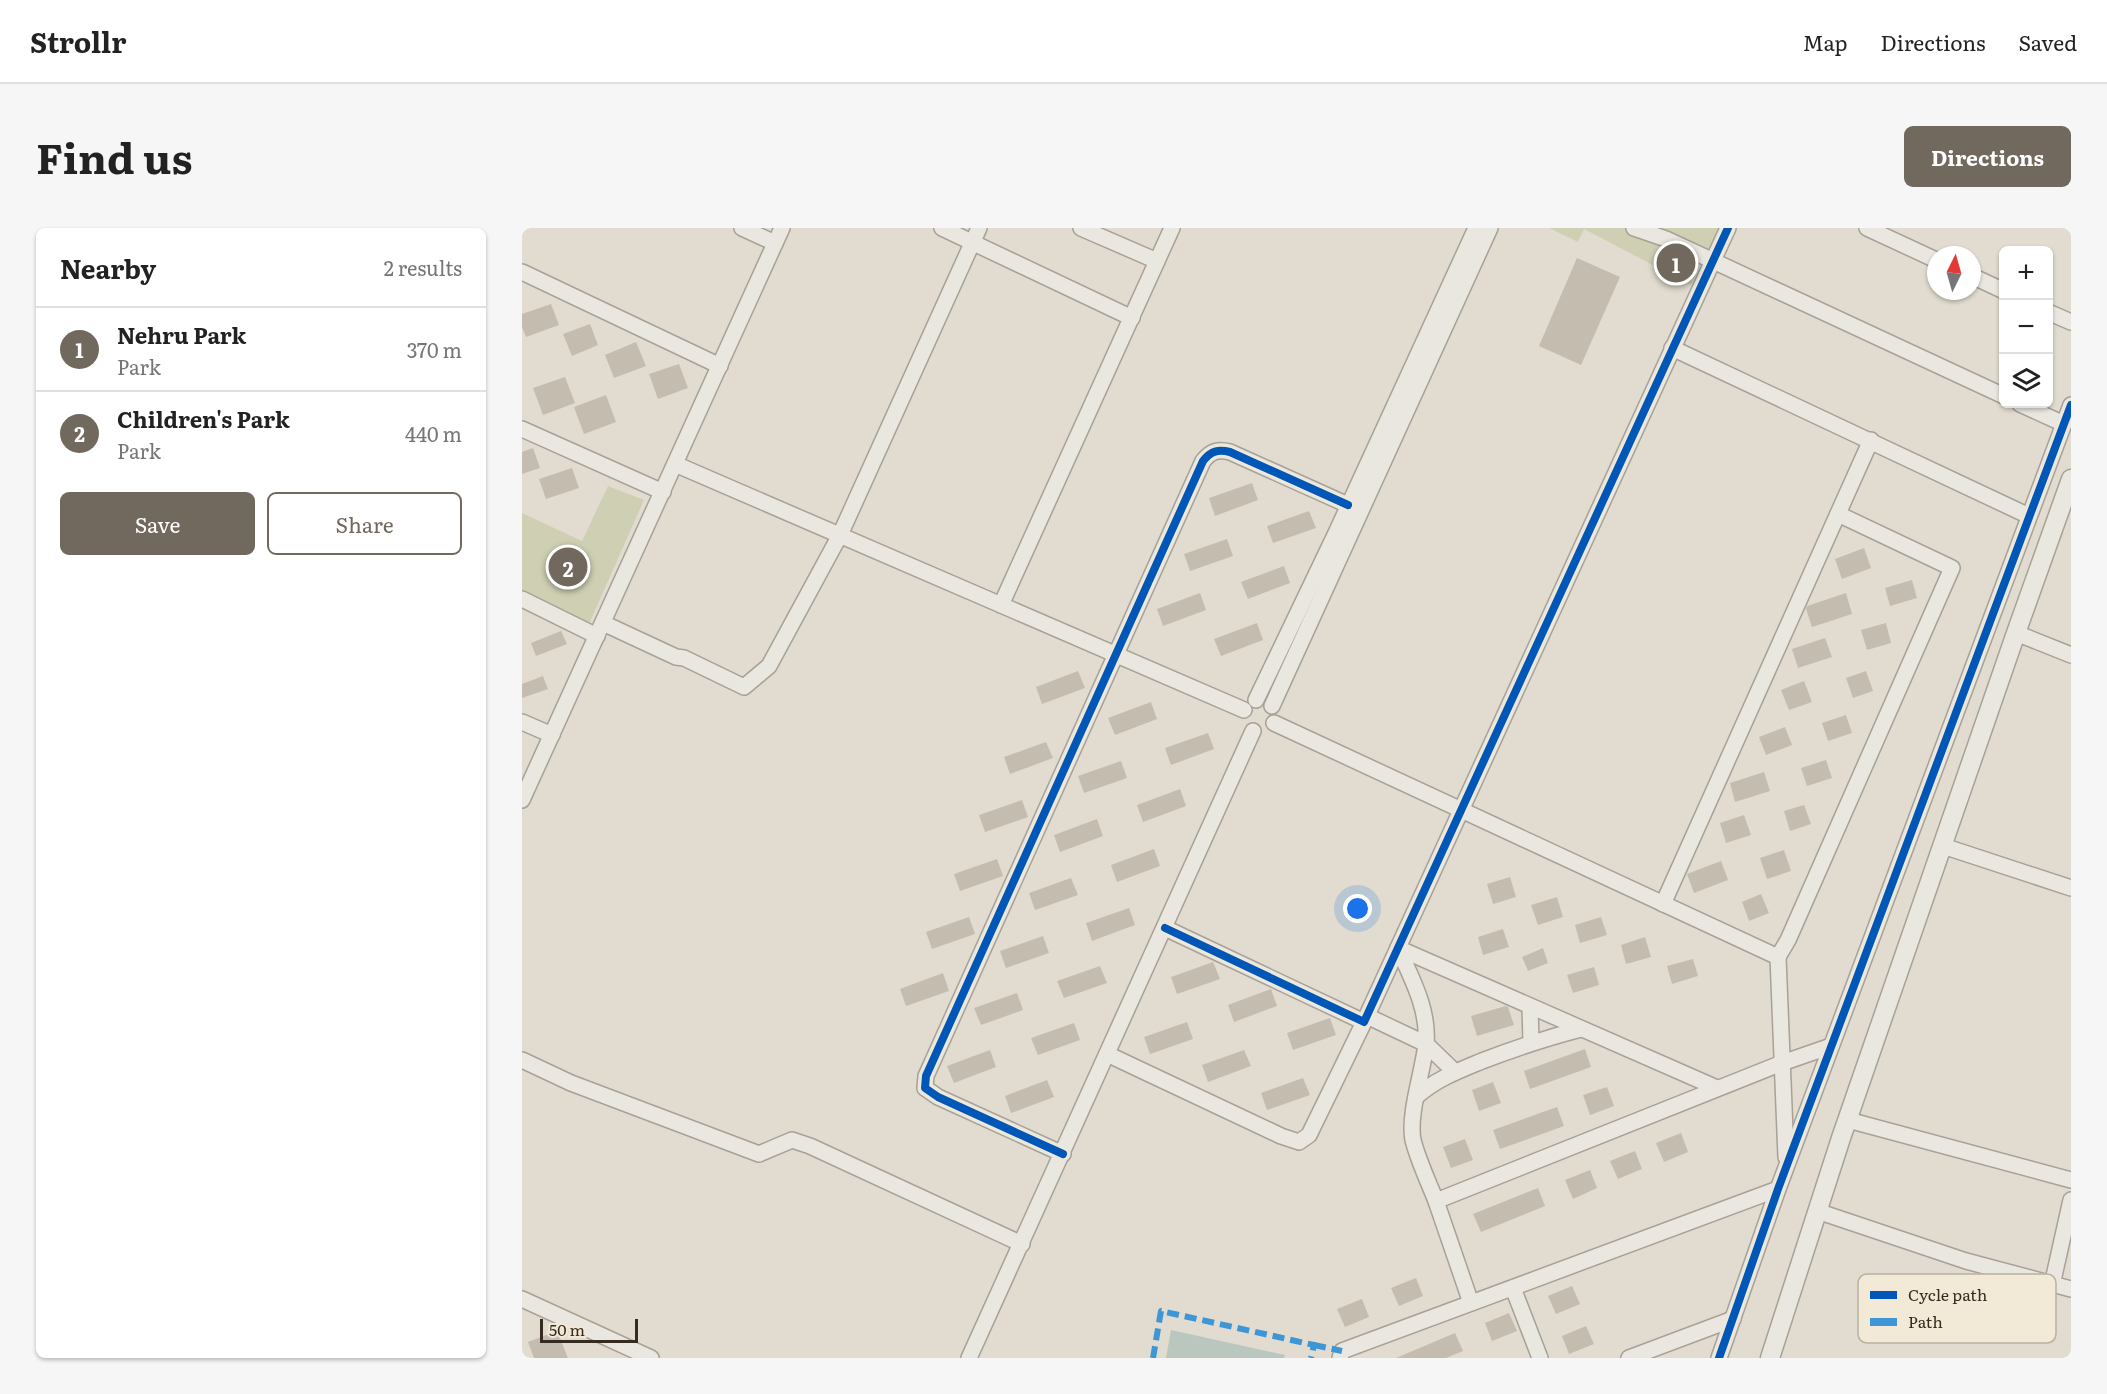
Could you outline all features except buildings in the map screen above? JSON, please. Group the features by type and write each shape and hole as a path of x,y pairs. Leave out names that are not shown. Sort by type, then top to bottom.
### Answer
{"street":[{"path":"742,228 775,243"},
{"path":"522,800 782,228"},
{"path":"942,228 976,235 1132,318"},
{"path":"1081,228 1157,261"},
{"path":"1001,605 1172,228"},
{"path":"675,464 1117,655 1250,705 1261,699 1269,703 1275,711 1274,723 1262,732 1253,731 1245,725 1242,716 1250,705 1348,505 1476,228"},
{"path":"1272,706 1490,228"},
{"path":"1634,228 1666,239 1999,394"},
{"path":"1107,1054 1281,1136 1299,1142 1309,1135 1398,948 1728,228"},
{"path":"1867,228 1927,256"},
{"path":"522,599 600,630 684,658 744,687 769,666 840,535 976,235"},
{"path":"522,272 720,366"},
{"path":"1981,280 1999,289"},
{"path":"2053,314 2071,322"},
{"path":"1672,348 2029,516"},
{"path":"1719,1358 1778,1189 2071,405"},
{"path":"2029,408 2064,424"},
{"path":"522,429 663,492"},
{"path":"1663,903 1871,440"},
{"path":"1063,1154 938,1097 926,1088 926,1076 1203,461 1209,453 1220,450 1230,452 1348,505"},
{"path":"1770,1358 1848,1120 2071,479"},
{"path":"1787,1165 1778,957 1788,940 1952,568 1838,514"},
{"path":"2016,633 2071,655"},
{"path":"522,722 552,735"},
{"path":"1274,723 1778,957"},
{"path":"969,1358 1253,731"},
{"path":"1943,846 2071,888"},
{"path":"1165,927 1365,1019 1426,1044 1455,1072"},
{"path":"1398,948 1717,1089"},
{"path":"1398,948 1417,991 1425,1019 1426,1044 1416,1097 1413,1139 1471,1303"},
{"path":"1530,1006 1531,1041"},
{"path":"1416,1097 1431,1083 1455,1072 1531,1041 1581,1029"},
{"path":"1436,1201 1782,1063 1831,1046"},
{"path":"522,1060 571,1083 759,1154 792,1140 810,1146 1022,1244"},
{"path":"1848,1120 2071,1180"},
{"path":"1340,1358 1341,1351 1778,1189"},
{"path":"2054,1274 2071,1200"},
{"path":"1817,1211 1965,1261 2012,1274"},
{"path":"2056,1286 2071,1288"},
{"path":"1513,1288 1540,1358"},
{"path":"522,1299 651,1358"},
{"path":"1629,1358 1733,1319"}],"green space":[{"path":"1549,228 1719,228 1691,285 1584,229 1578,242"},
{"path":"608,486 644,500 589,624 522,592 522,513 582,541"}],"shaded area":[{"path":"1171,1330 1285,1355 1284,1358 1166,1358"}],"marked path":[{"path":"1153,1358 1161,1311 1314,1345 1311,1358"},
{"path":"1314,1345 1342,1351"}],"cycle path":[{"path":"1165,928 1364,1022 1728,228"},
{"path":"1719,1358 1778,1189 2071,405"},
{"path":"1063,1154 938,1097 925,1088 926,1076 1203,461 1215,452 1230,452 1348,505"}],"place":[{"name":"Nehru Park","path":"1676,263"},
{"name":"Children's Park","path":"568,567"}]}
